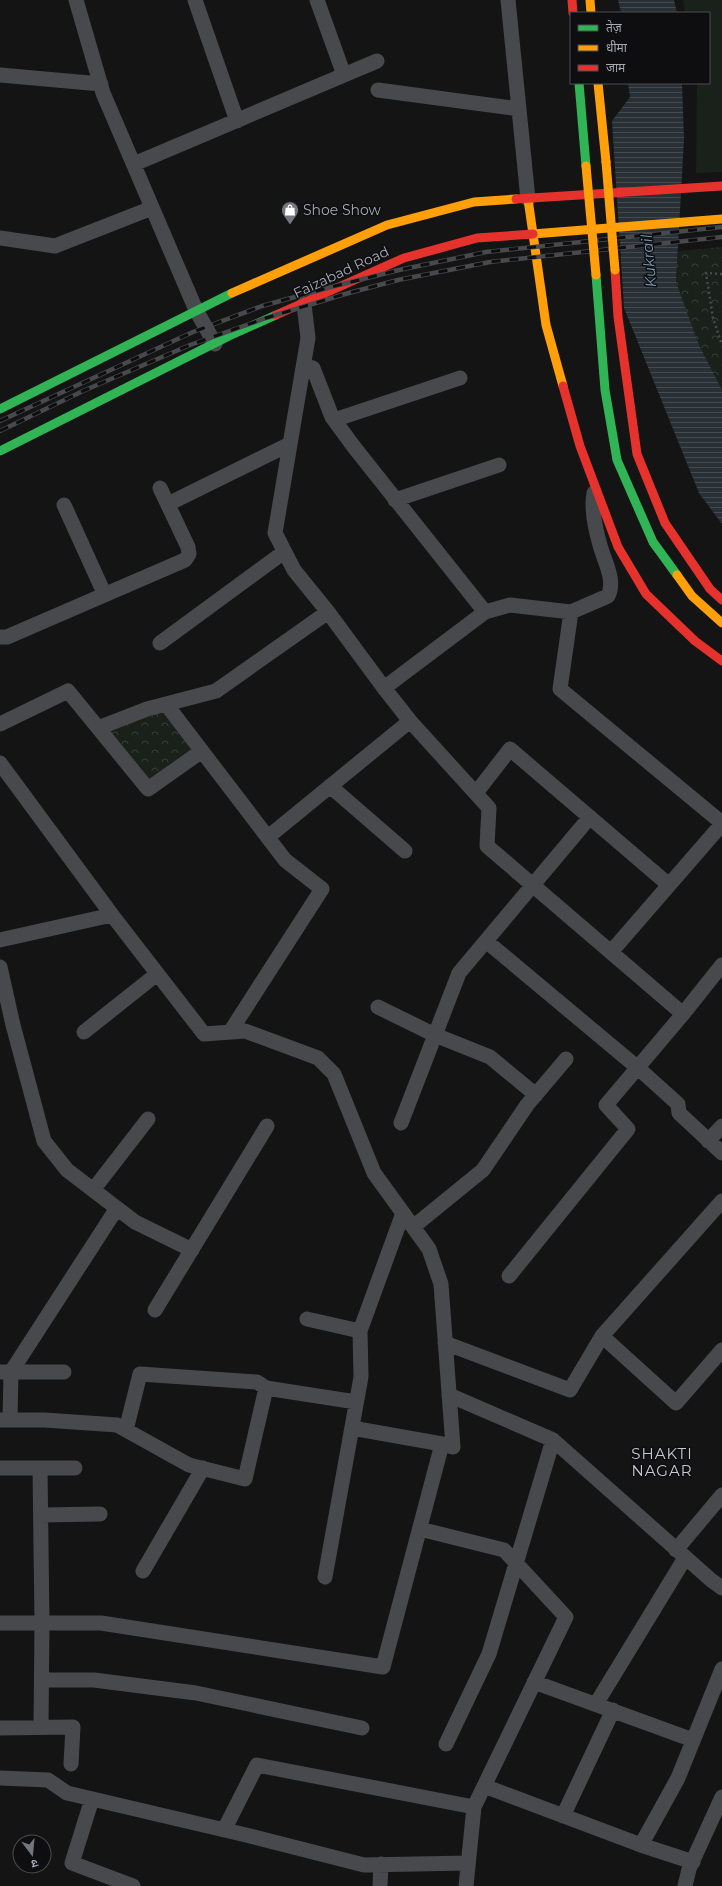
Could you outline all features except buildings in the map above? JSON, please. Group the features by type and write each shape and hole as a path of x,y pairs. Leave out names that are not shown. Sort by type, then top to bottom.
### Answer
{"street":[{"path":"76,0 101,84 196,310 215,344"},
{"path":"195,0 237,121"},
{"path":"317,0 344,75"},
{"path":"508,0 528,199 546,325 580,446 618,547 646,594 695,641 722,661"},
{"path":"572,0 573,12"},
{"path":"590,0 591,12"},
{"path":"134,164 377,61"},
{"path":"0,75 101,84"},
{"path":"579,84 605,390 617,460 653,542 692,596 722,623"},
{"path":"598,84 618,317 637,454 665,524 710,589 722,600"},
{"path":"378,90 519,109"},
{"name":"Faizabad Road","path":"0,409 196,310 387,225 474,202 719,186"},
{"path":"0,238 55,246 152,208"},
{"name":"Faizabad Road","path":"0,451 215,344 404,258 477,238 718,220"},
{"path":"304,304 308,338 275,533 284,552 294,570 328,612 410,721 489,808 487,846 683,1014"},
{"path":"304,365 313,368 334,420 354,448 485,612"},
{"path":"334,420 460,378"},
{"path":"168,504 290,444"},
{"path":"395,500 499,465"},
{"path":"384,688 485,612 510,605 571,612 608,596 612,589 611,577 599,544 592,506 595,486"},
{"path":"0,637 7,637 104,593 185,560 189,554 188,547 160,488"},
{"path":"64,505 104,593"},
{"path":"160,643 284,552"},
{"path":"98,728 147,709 216,691 328,612"},
{"path":"571,612 560,689 722,823 611,952"},
{"path":"0,724 68,691 148,789 202,751"},
{"path":"166,704 285,860 322,889 230,1032"},
{"path":"268,837 410,721"},
{"path":"476,793 510,749 669,885"},
{"path":"0,763 112,915 204,1034 245,1031 318,1058 334,1074 374,1173 429,1249 441,1284 453,1447 352,1428"},
{"path":"330,786 405,851"},
{"path":"401,1123 459,973 590,818"},
{"path":"0,940 112,915"},
{"path":"486,941 638,1068 678,1104 678,1113 722,1153"},
{"path":"510,1276 628,1129 606,1105 683,1014 722,965"},
{"path":"0,967 6,1027 44,1141 67,1170 135,1222 192,1250"},
{"path":"84,1032 157,974"},
{"path":"378,1007 435,1035 490,1057 536,1096"},
{"path":"413,1227 483,1170 536,1096 566,1059"},
{"path":"93,1190 148,1119"},
{"path":"155,1310 267,1126"},
{"path":"708,1141 722,1126"},
{"path":"445,1343 570,1390 602,1336 722,1201"},
{"path":"117,1208 5,1372 5,1420 117,1425 189,1465 245,1479 266,1388"},
{"path":"325,1577 361,1377 360,1331 403,1213"},
{"path":"307,1319 360,1331"},
{"path":"602,1336 676,1403 722,1350"},
{"path":"5,1372 64,1372"},
{"path":"126,1430 140,1374 257,1382 266,1388 356,1402"},
{"path":"449,1395 553,1440 681,1554 722,1588"},
{"path":"446,1744 488,1654 553,1440"},
{"path":"0,1623 101,1623 383,1667 442,1444"},
{"path":"0,1468 76,1468"},
{"path":"40,1468 42,1623 41,1727"},
{"path":"143,1571 203,1468"},
{"path":"596,1704 681,1554 722,1495"},
{"path":"41,1515 100,1514"},
{"path":"420,1529 504,1550 566,1617 474,1807 466,1886"},
{"path":"641,1845 678,1778 722,1669"},
{"path":"42,1680 94,1680 196,1693 362,1728"},
{"path":"534,1682 693,1740"},
{"path":"563,1816 613,1710"},
{"path":"0,1728 73,1727 71,1764"},
{"path":"224,1830 257,1765 474,1807"},
{"path":"0,1778 48,1780 67,1793 364,1865 468,1863"},
{"path":"484,1786 641,1845 693,1862"},
{"path":"685,1886 693,1862 722,1797"},
{"path":"92,1799 72,1864 133,1886"},
{"path":"380,1886 381,1864"}],"path":[{"path":"722,274 706,273 713,318 722,345"}],"green space":[{"path":"683,0 722,0 722,172 696,173 697,84 710,84 710,12 685,12"},
{"path":"722,247 722,390 699,345 676,282 678,251"},
{"path":"164,708 197,750 150,785 106,729"}],"water":[{"path":"618,0 674,0 677,12 621,12"},
{"name":"Kukrail","path":"628,84 682,84 684,139 676,282 699,345 722,390 722,524 699,493 624,308 612,121 630,97"}],"railway":[{"path":"0,421 193,332 262,306 331,287 399,270 486,252 722,227"},
{"path":"0,431 83,391 190,345 266,318 345,294 398,280 490,262 722,237"}],"traffic: fast":[{"path":"579,84 586,166"},
{"path":"596,275 605,390 617,460 653,542 677,575"},
{"path":"0,409 232,293"},
{"path":"0,451 229,336 276,315"}],"traffic: slow":[{"path":"590,0 591,12"},
{"path":"598,84 606,162"},
{"path":"606,162 615,270"},
{"path":"586,166 596,275"},
{"path":"232,293 387,225 474,202 516,199"},
{"path":"528,199 546,325 563,386"},
{"path":"533,234 722,219"},
{"path":"677,575 692,596 722,623"}],"traffic: jam":[{"path":"572,0 573,12"},
{"path":"516,199 722,186"},
{"path":"276,315 404,258 477,238 533,234"},
{"path":"615,270 618,317 637,454 665,523 710,589 722,600"},
{"path":"563,386 580,446 618,547 646,594 695,641 722,661"}],"place":[{"name":"Shoe Show","path":"290,225"}],"district":[{"name":"SHAKTI NAGAR","path":"662,1462"}]}
